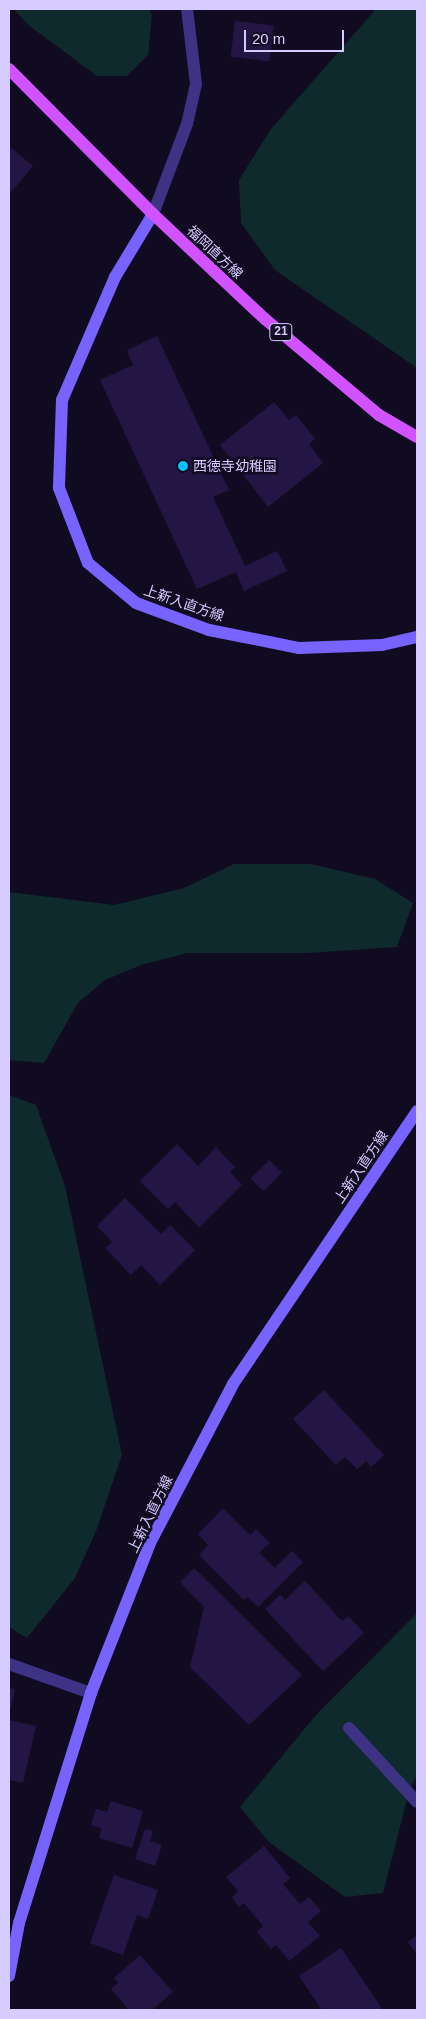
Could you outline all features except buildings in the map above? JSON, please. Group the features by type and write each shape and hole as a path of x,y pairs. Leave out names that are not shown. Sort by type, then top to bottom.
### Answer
{"main road":[{"name":"福岡直方線","path":"9,69 154,214 265,319 379,415 417,437"},
{"name":"上新入直方線","path":"154,214 115,277 62,400 59,488 88,563 136,603 209,630 299,648 382,645 417,637"},
{"name":"上新入直方線","path":"9,1976 19,1922 91,1693 150,1543 233,1384 417,1112"}],"street":[{"path":"154,214 187,124 196,84 187,9"},
{"path":"9,1664 91,1693"},
{"path":"349,1728 417,1802"}],"green space":[{"path":"14,9 149,9 152,15 148,55 127,76 97,76 27,24"},
{"path":"376,9 417,9 417,368 275,270 241,223 239,180 271,129"},
{"path":"234,864 311,864 375,879 413,903 397,947 307,953 187,953 141,965 105,980 78,1003 44,1063 9,1060 9,892 114,905 184,888"},
{"path":"9,1095 36,1105 65,1186 122,1455 96,1531 75,1578 27,1638 9,1627"},
{"path":"417,1613 417,1775 410,1788 383,1893 345,1897 269,1842 240,1807 316,1715"}],"place":[{"name":"西徳寺幼稚園","path":"183,466"}]}
